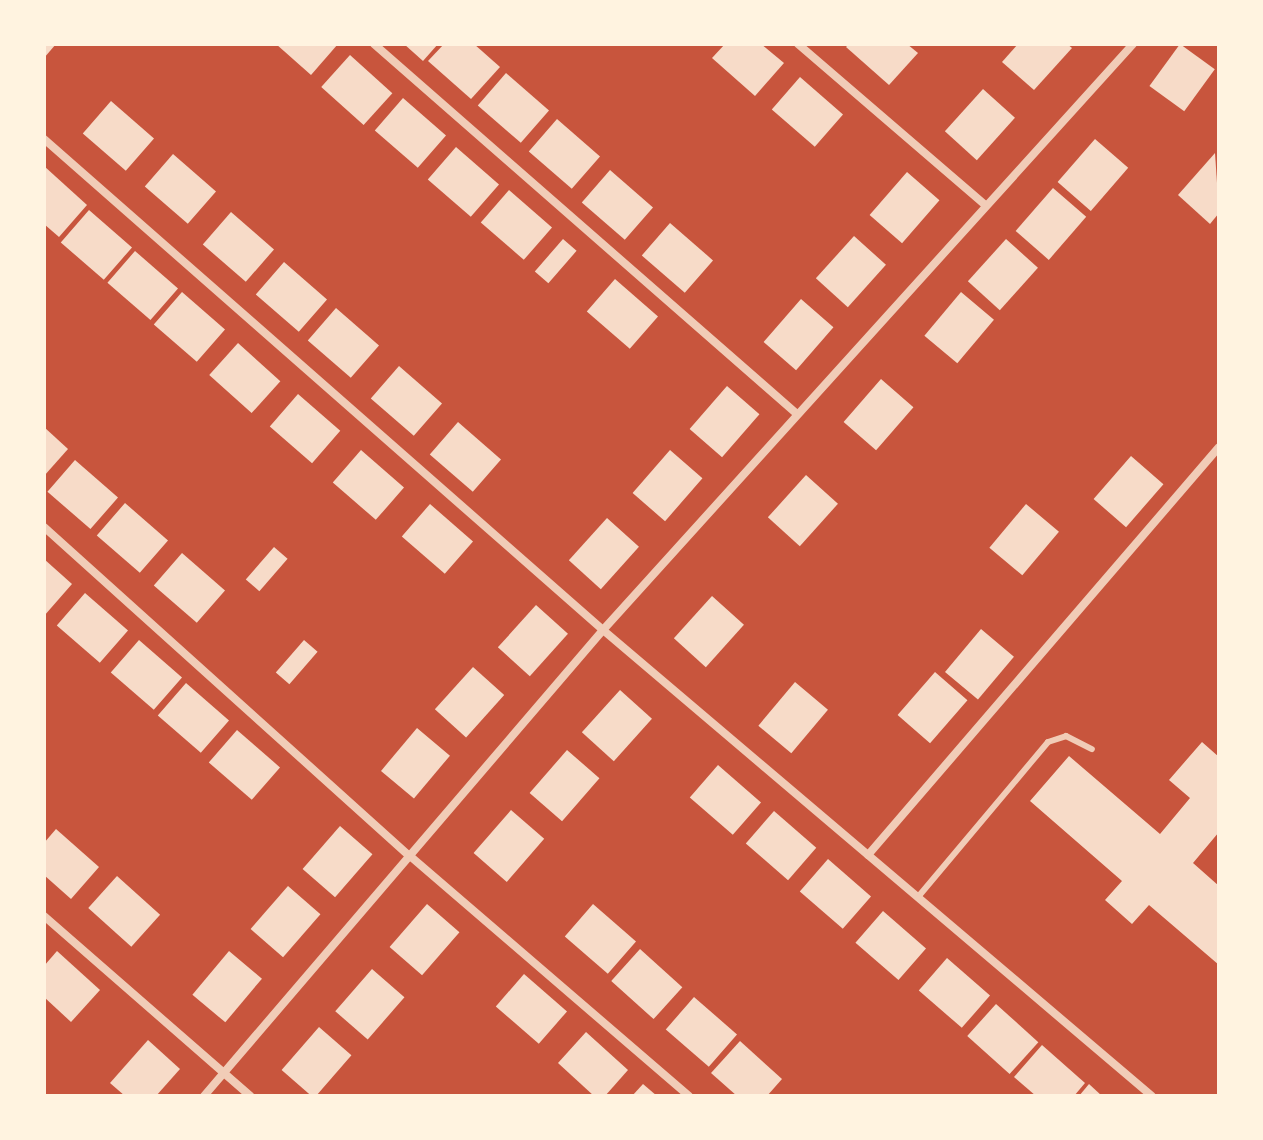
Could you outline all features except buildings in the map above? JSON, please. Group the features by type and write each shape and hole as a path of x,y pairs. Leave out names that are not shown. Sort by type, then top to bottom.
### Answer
{"street":[{"path":"374,44 797,414"},
{"path":"798,44 985,205"},
{"path":"204,1096 603,630 1133,44"},
{"path":"44,139 603,630 1152,1096"},
{"path":"868,855 1219,447"},
{"path":"44,527 410,856 689,1096"},
{"path":"44,916 250,1096"}],"lane":[{"path":"918,897 1048,742 1066,736 1092,749"}]}
